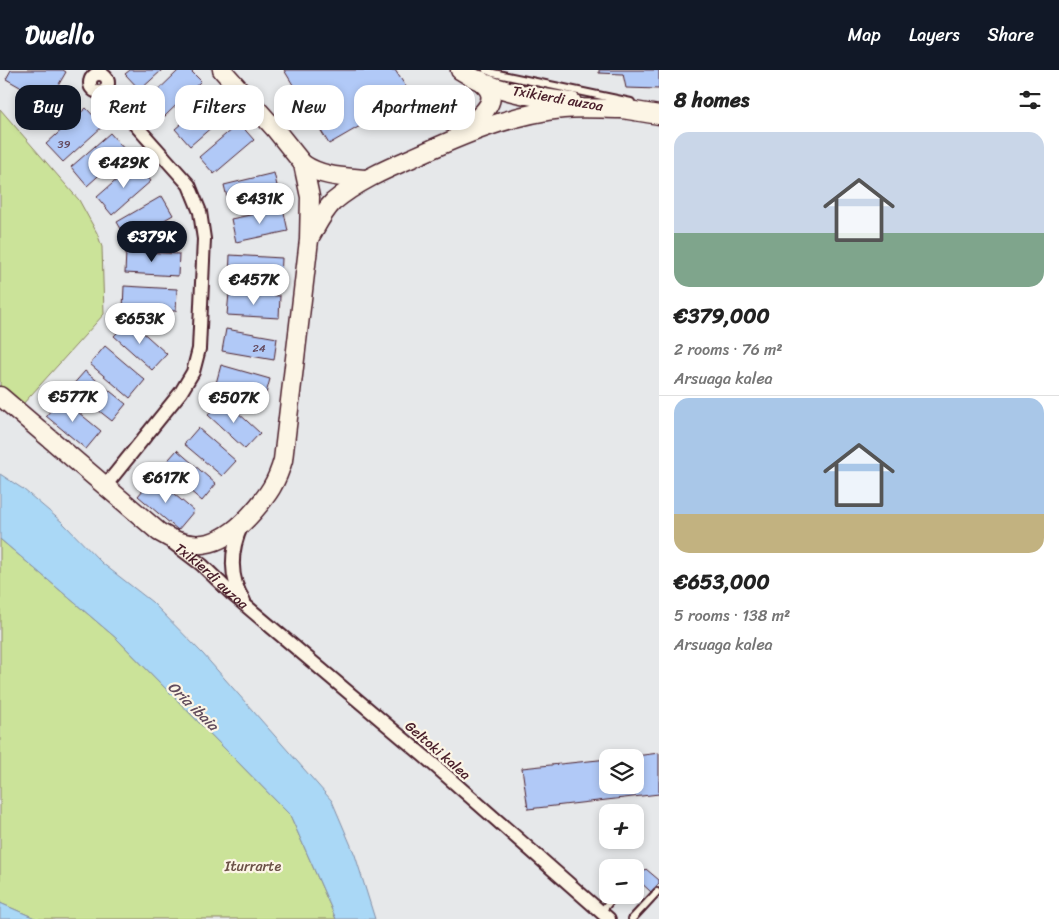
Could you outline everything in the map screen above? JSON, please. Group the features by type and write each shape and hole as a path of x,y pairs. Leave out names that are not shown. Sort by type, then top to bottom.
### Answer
{"street":[{"name":"Txikierdi auzoa","path":"159,532 179,542 201,544 223,538 242,525 267,497 278,478 284,460 309,240 310,197 303,164 222,70"},
{"name":"Txikierdi auzoa","path":"460,70 483,75 510,90 545,98 659,115"},
{"path":"100,72 108,80 105,91 189,185 200,212 204,239 199,349 193,372 181,392 106,485"},
{"path":"452,139 488,108 491,95 483,75"},
{"path":"309,240 325,211 333,202 365,179 452,139 511,119 536,114 564,109 620,108"},
{"path":"303,164 310,169 327,175 365,179"},
{"name":"Txikierdi auzoa","path":"0,396 159,532 202,565 246,606"},
{"name":"Txikierdi auzoa","path":"242,525 236,537 232,561 235,579 241,598 246,606"},
{"name":"Geltoki kalea","path":"246,606 425,757 605,916"}],"lane":[{"path":"483,75 493,73 634,103 659,115"},
{"path":"632,919 657,892"},
{"path":"605,916 611,904"}],"green space":[{"path":"0,109 15,126 15,130 18,130 79,200 97,233 102,247 104,314 22,405 0,386"},
{"name":"Iturrarte","path":"0,539 116,638 290,815 336,919 37,919 0,903"}],"water":[{"name":"Oria ibaia","path":"0,474 23,489 62,522 102,563 152,602 203,654 332,801 355,855 375,919 336,919 290,815 116,638 0,539"},
{"path":"0,903 37,919 0,919"}],"building":[{"path":"11,70 63,70 66,72 58,85 16,85 6,79"},
{"path":"130,70 162,70 146,85 135,85 125,74"},
{"path":"179,70 190,70 201,81 197,85 175,85 175,106 165,116 164,85"},
{"path":"284,70 395,70 405,85 354,85 354,130 329,144 320,130 344,130 344,85 293,85"},
{"path":"599,70 659,70 659,89 626,88 623,74 599,73"},
{"path":"86,108 91,113 91,130 99,130 63,162 46,144 62,130 81,130 81,112"},
{"path":"176,130 208,130 190,146"},
{"path":"231,130 245,130 254,140 214,174 199,157"},
{"path":"110,133 126,151 87,186 71,167"},
{"path":"136,163 151,181 112,215 97,197"},
{"path":"274,173 279,194 229,206 224,185"},
{"path":"162,196 173,215 128,241 117,222"},
{"path":"283,208 288,231 236,242 231,219"},
{"path":"126,251 179,254 178,276 125,273"},
{"path":"230,255 282,258 281,281 229,279"},
{"path":"124,286 177,289 176,311 123,309"},
{"path":"229,293 280,296 279,318 227,315"},
{"path":"129,320 167,354 152,370 114,336"},
{"path":"226,329 277,338 274,360 222,351"},
{"path":"105,346 145,380 130,398 90,364"},
{"path":"221,365 270,379 264,401 215,387"},
{"path":"85,371 126,404 112,421 70,388"},
{"path":"61,398 101,431 86,449 46,416"},
{"path":"222,398 260,433 245,449 208,415"},
{"path":"198,428 236,461 222,476 184,444"},
{"path":"177,450 216,484 202,501 162,467"},
{"path":"154,477 194,511 178,530 138,496"},
{"path":"659,753 659,794 528,809 522,768 599,760 599,794 644,794 644,755"},
{"path":"646,869 659,880 659,883 651,892 644,886 644,871"}]}
